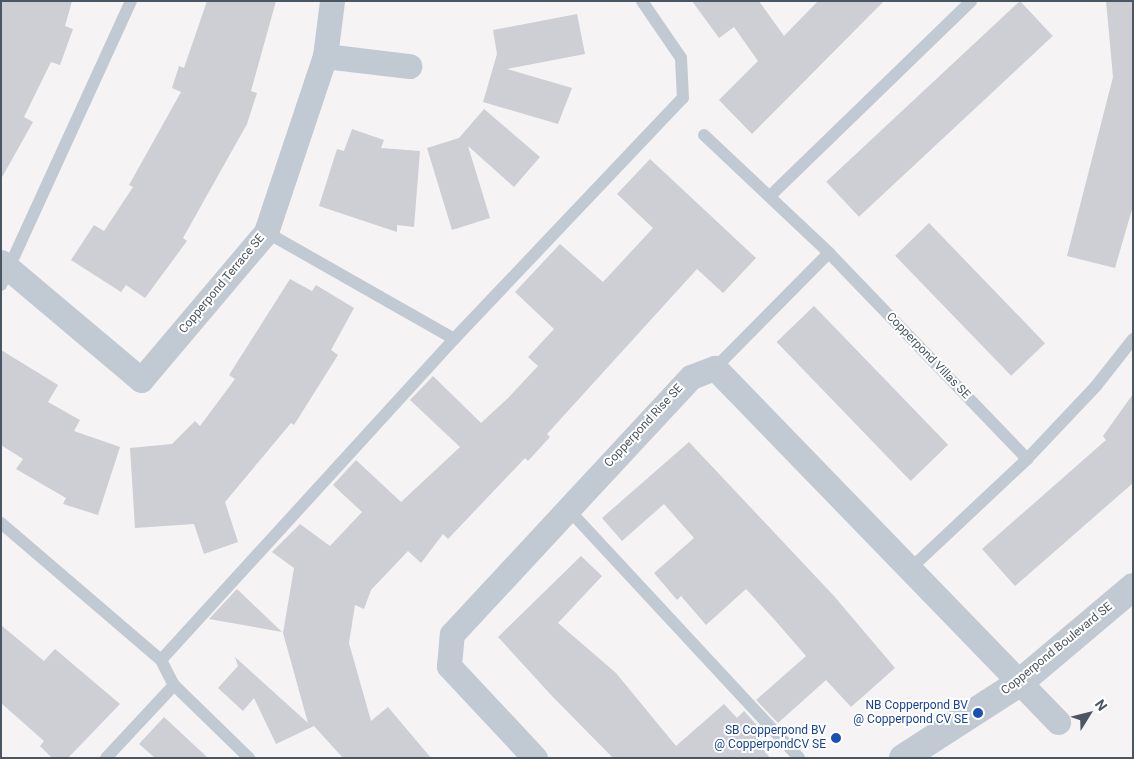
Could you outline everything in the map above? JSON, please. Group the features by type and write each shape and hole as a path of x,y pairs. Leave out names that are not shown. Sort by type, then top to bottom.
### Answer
{"street":[{"name":"Copperpond Terrace SE","path":"5,272 141,380 266,232 325,56 332,1"},
{"path":"325,56 409,66"},
{"path":"715,368 1018,684 1058,722"},
{"name":"Copperpond Rise SE","path":"535,758 449,666 452,634 567,508 691,377 715,368"},
{"name":"Copperpond Boulevard SE","path":"903,758 1018,684 1133,587"}],"lane":[{"path":"5,272 130,1"},
{"path":"161,660 454,339 683,98 681,58 642,1"},
{"path":"770,196 971,1"},
{"name":"Copperpond Villas SE","path":"704,135 829,253 1027,459"},
{"path":"266,232 454,339"},
{"path":"715,368 829,253"},
{"path":"909,570 1027,459 1096,386 1133,339"},
{"path":"567,508 799,758"},
{"path":"1,523 161,660 174,685 249,758"},
{"path":"106,758 174,685"}],"building":[{"path":"1,1 72,1 65,26 73,29 60,65 51,62 24,117 33,122 1,179"},
{"path":"207,1 276,1 251,91 257,93 247,124 183,238 187,241 145,298 126,285 121,292 71,260 94,225 104,231 133,187 129,185 181,92 172,88 179,66 184,68"},
{"path":"692,1 759,1 784,36 818,1 884,1 752,134 719,100 758,61 734,27 719,38"},
{"path":"1020,1 1053,36 859,217 826,182"},
{"path":"1106,1 1133,1 1133,206 1115,268 1067,256 1113,77"},
{"path":"577,14 585,54 507,69 572,88 558,124 483,102 497,54 493,30"},
{"path":"484,109 540,157 514,187 468,146 490,218 452,230 427,148 459,138"},
{"path":"352,129 384,140 381,148 420,151 414,227 397,225 397,232 319,206 337,149 344,151"},
{"path":"650,159 756,258 723,293 697,269 547,434 550,437 528,461 525,458 448,539 443,534 421,563 408,551 371,590 364,609 355,605 349,643 371,721 388,707 431,758 343,758 314,726 276,744 254,698 243,711 218,688 238,666 235,657 308,723 283,633 294,568 272,552 300,524 330,546 362,512 333,485 356,460 401,502 460,447 410,400 433,376 481,423 508,398 538,366 528,357 554,329 515,292 560,244 603,282 653,228 617,194"},
{"path":"929,223 1045,343 1011,376 895,256"},
{"path":"290,279 312,291 316,285 354,308 331,350 338,355 294,425 291,423 225,502 238,542 204,554 194,524 135,528 130,448 172,444 195,421 200,426 235,379 229,375"},
{"path":"814,306 948,445 911,481 777,342"},
{"path":"1,350 58,385 48,402 80,420 74,431 120,447 98,515 63,504 66,498 16,469 23,459 1,445"},
{"path":"1133,394 1133,483 1015,586 982,549 1106,440 1103,436"},
{"path":"689,442 834,596 895,668 851,707 826,680 778,723 756,700 806,656 746,589 706,625 681,596 677,600 654,573 694,538 664,504 622,541 602,518"},
{"path":"581,556 602,576 558,623 616,673 676,746 724,704 737,718 744,711 765,734 757,741 770,758 613,758 552,696 498,637"},
{"path":"237,589 282,632 209,619"},
{"path":"1,625 44,661 55,649 120,704 68,758 52,758 40,746 44,741 1,703"},
{"path":"164,717 208,758 155,758 139,744"}],"place":[{"name":"NB Copperpond BV @ Copperpond CV SE","path":"978,713"},
{"name":"SB Copperpond BV @ CopperpondCV SE","path":"836,738"}]}
